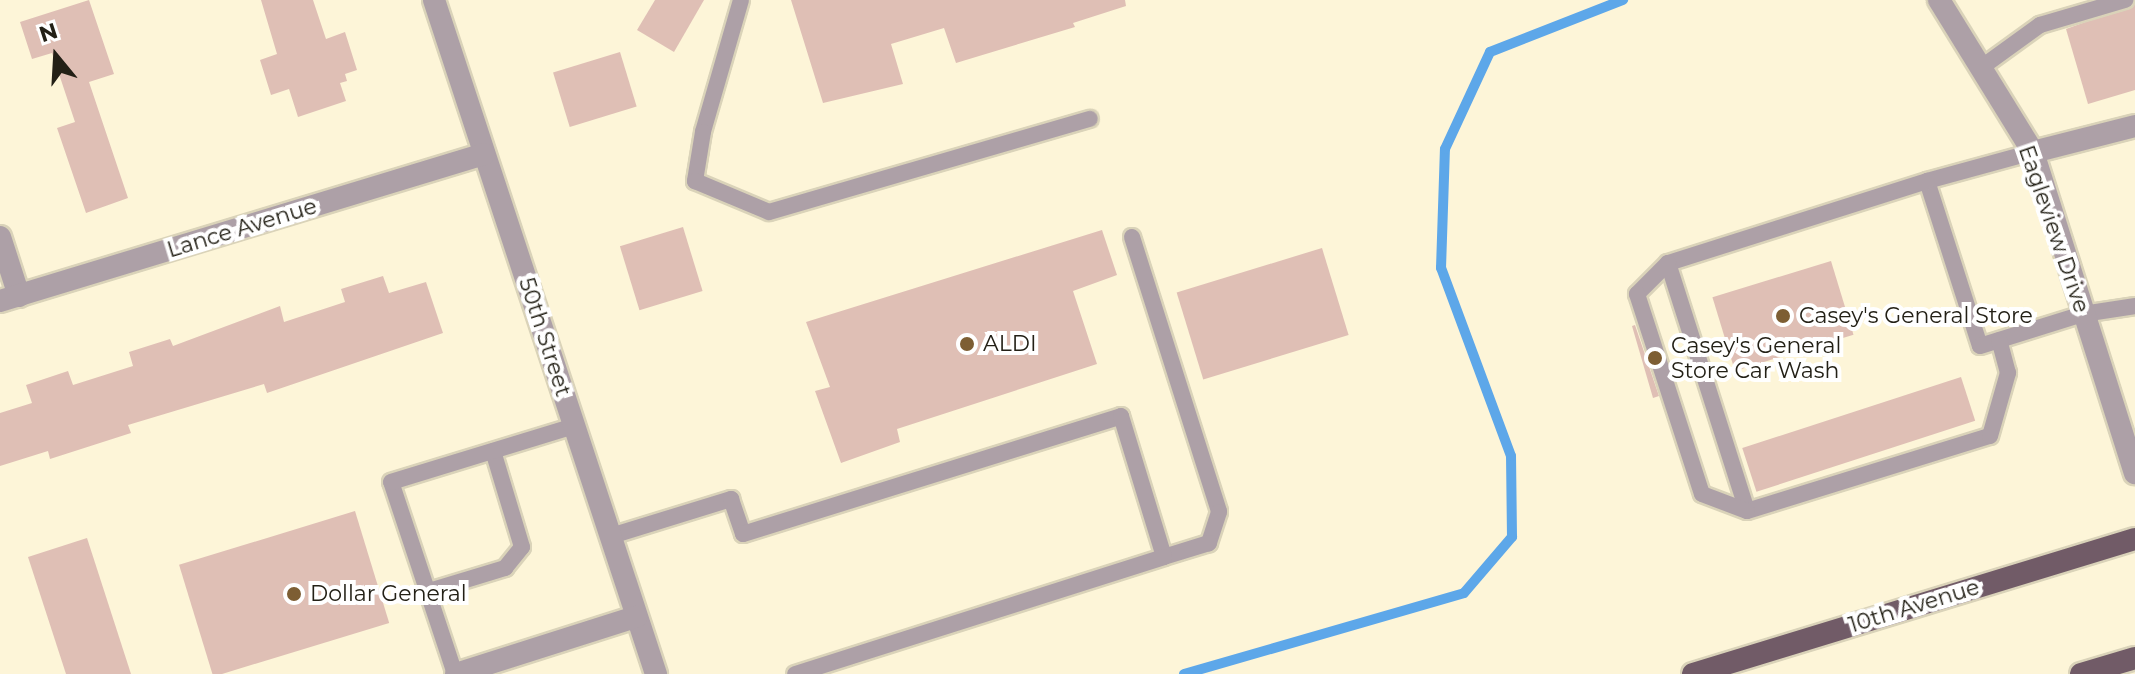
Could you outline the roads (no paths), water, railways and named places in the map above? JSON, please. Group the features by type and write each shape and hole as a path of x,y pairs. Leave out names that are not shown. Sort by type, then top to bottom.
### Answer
{"main road":[{"name":"10th Avenue","path":"1693,674 2135,539"},
{"path":"2081,674 2135,658"}],"street":[{"name":"50th Street","path":"434,0 656,674"},
{"name":"Eagleview Drive","path":"1939,0 2033,152 2135,473"},
{"path":"2033,152 2135,126"},
{"name":"Lance Avenue","path":"9,298 484,154"},
{"path":"0,237 9,298"},
{"path":"456,674 502,667 636,617"}],"lane":[{"path":"741,0 703,132 695,181 769,212 1090,119"},
{"path":"1982,67 2040,25 2125,0"},
{"path":"1999,340 2008,373 1990,436 1747,511 1702,494 1637,294 1668,263 1927,181 2033,152"},
{"path":"1927,181 1980,346 2083,314 2135,306"},
{"path":"795,674 1209,543 1219,512 1132,237"},
{"path":"1668,263 1747,511"},
{"path":"611,536 731,499 743,534 1121,416 1164,557"},
{"path":"456,674 391,482 574,426"},
{"path":"426,592 505,568 522,547 493,451"}],"waterway":[{"path":"1184,674 1464,593 1512,537 1511,456 1441,268 1445,149 1490,52 1623,0"}],"place":[{"name":"Casey's General Store","path":"1783,316"},
{"name":"ALDI","path":"967,344"},
{"name":"Casey's General Store Car Wash","path":"1655,358"},
{"name":"Dollar General","path":"294,594"}]}
